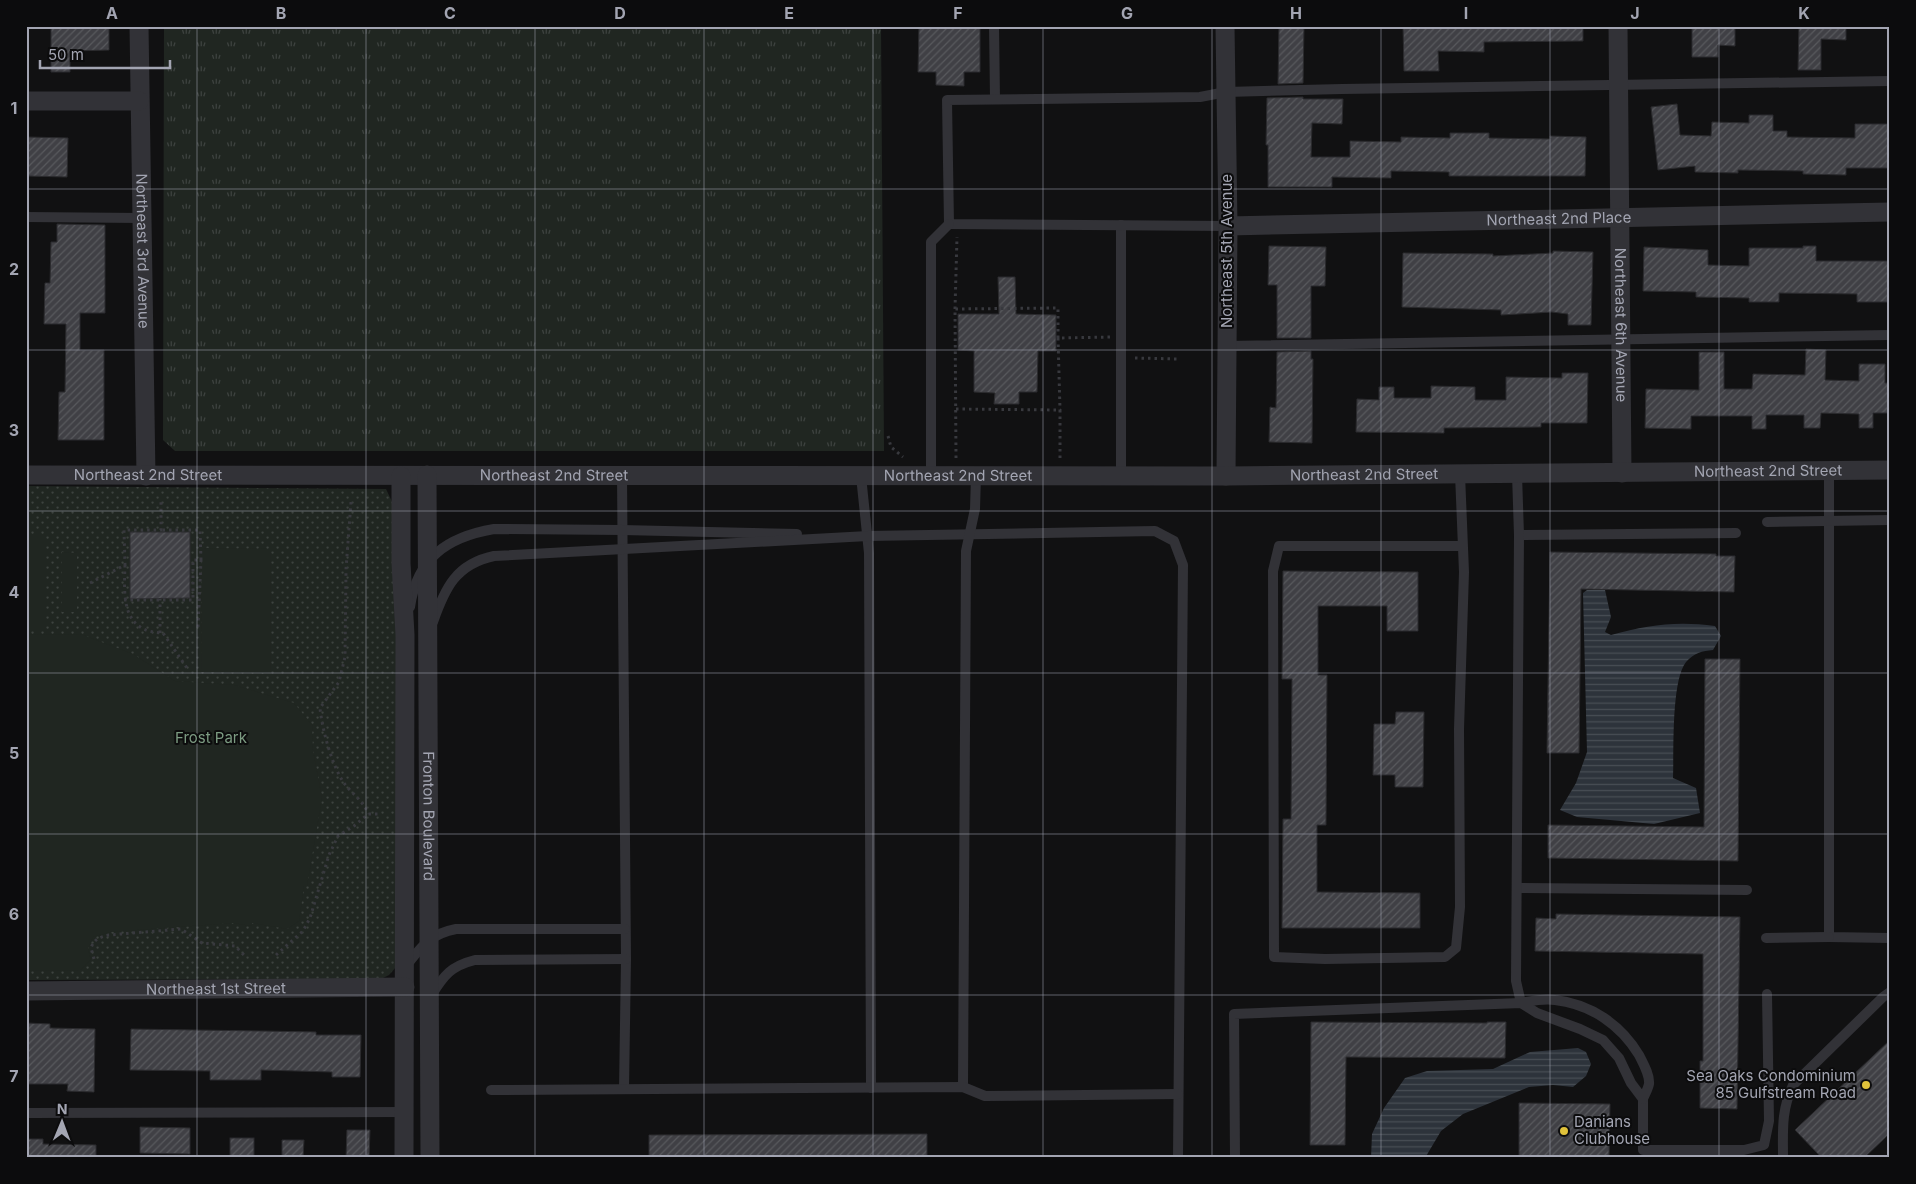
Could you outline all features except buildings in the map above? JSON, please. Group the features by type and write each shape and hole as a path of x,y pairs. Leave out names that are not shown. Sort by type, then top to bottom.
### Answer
{"street":[{"name":"Northeast 3rd Avenue","path":"139,26 146,476"},
{"name":"Northeast 5th Avenue","path":"1225,26 1228,226 1226,476"},
{"name":"Northeast 6th Avenue","path":"1618,26 1622,473"},
{"path":"26,101 139,102"},
{"name":"Northeast 2nd Place","path":"1228,226 1890,212"},
{"name":"Northeast 2nd Street","path":"26,475 861,476 931,467 976,476 1226,476 1890,470"},
{"name":"Fronton Boulevard","path":"427,475 430,1158"},
{"name":"Fronton Boulevard","path":"401,476 401,563 405,635 404,1158"},
{"name":"Northeast 1st Street","path":"26,991 405,987"}],"lane":[{"path":"994,26 995,99"},
{"path":"949,224 947,100 1200,97 1226,92 1890,81"},
{"path":"26,217 141,218"},
{"path":"931,467 931,242 949,224 1228,226"},
{"path":"1121,225 1121,476"},
{"path":"1227,346 1890,336"},
{"path":"1829,471 1829,937"},
{"path":"1460,474 1463,546 1464,572 1459,729 1460,906 1456,948 1445,957 1274,958 1273,572 1278,546 1463,546"},
{"path":"1517,474 1516,981 1521,1003 1537,1013 1580,1028 1603,1040 1619,1058 1630,1083 1643,1098"},
{"path":"622,476 626,958 624,1089"},
{"path":"861,476 868,536 871,1088"},
{"path":"963,1087 966,551 975,509 976,476"},
{"path":"1767,522 1890,520"},
{"path":"405,635 411,597 427,561 444,546 474,533 494,529 868,536"},
{"path":"428,637 442,595 454,578 480,559 494,556 868,536 1155,531 1174,541 1183,565 1178,1158"},
{"path":"1518,535 1736,533"},
{"path":"1517,888 1748,890"},
{"path":"405,967 429,939 446,931 470,928 625,929"},
{"path":"1766,938 1890,938"},
{"path":"429,999 452,968 475,960 626,958"},
{"path":"1783,1158 1783,1118 1786,1102 1794,1085 1882,997 1890,992"},
{"path":"1235,1158 1234,1014 1521,1003 1538,1000 1555,1000 1577,1005 1599,1014 1618,1028 1630,1041 1644,1065 1649,1083 1643,1098 1643,1154 1744,1150 1764,1145 1770,1121 1768,994"},
{"path":"491,1090 963,1087 985,1096 1178,1094"},
{"path":"26,1112 404,1112"}],"path":[{"path":"888,436 895,452 904,458 931,467 957,458 955,308 957,232"},
{"path":"955,308 1058,308 1060,458 1051,458"},
{"path":"1058,338 1114,337"},
{"path":"1121,358 1180,359"},
{"path":"1007,404 1007,410"},
{"path":"956,410 1060,410"},
{"path":"161,501 161,530"},
{"path":"351,502 346,569 344,657 339,682 320,708 335,767 345,784 365,806 368,814"},
{"path":"187,668 163,633 142,628 135,622 126,607 124,600 124,530 200,530 201,560 198,627"},
{"path":"124,600 193,600 193,560 201,560"},
{"path":"90,582 124,565"},
{"path":"160,599 160,633"},
{"path":"276,955 303,931 310,918 326,864 338,836 368,814 378,814"},
{"path":"94,959 91,948 95,940 109,934 171,929 181,930 202,942 235,946 244,955"}],"green space":[{"path":"164,26 881,26 884,451 175,451 163,440"},
{"name":"Frost Park","path":"26,486 386,489 396,510 397,966 389,975 381,979 26,980"},
{"path":"26,536 45,536 45,629 26,629"},
{"path":"202,548 271,549 270,673 201,672"},
{"path":"62,552 77,553 77,612 62,612"},
{"path":"26,634 83,635 133,654 175,681 234,685 294,703 312,725 313,750 322,798 307,886 304,886 299,921 287,929 252,923 251,926 233,923 110,932 93,937 88,949 91,960 80,970 26,971"}],"shaded area":[{"path":"1587,590 1605,590 1611,617 1605,632 1611,635 1650,626 1688,624 1715,626 1721,636 1713,650 1698,653 1686,662 1681,671 1676,700 1673,778 1696,788 1700,813 1654,824 1577,817 1560,810 1576,783 1587,752 1583,593"},
{"path":"1578,1048 1586,1052 1591,1064 1586,1076 1573,1087 1553,1085 1529,1087 1463,1114 1441,1131 1425,1158 1371,1158 1372,1134 1384,1108 1405,1078 1427,1071 1493,1069 1530,1052"}],"place":[{"name":"Sea Oaks Condominium 85 Gulfstream Road","path":"1866,1085"},
{"name":"Danians Clubhouse","path":"1564,1131"}]}
